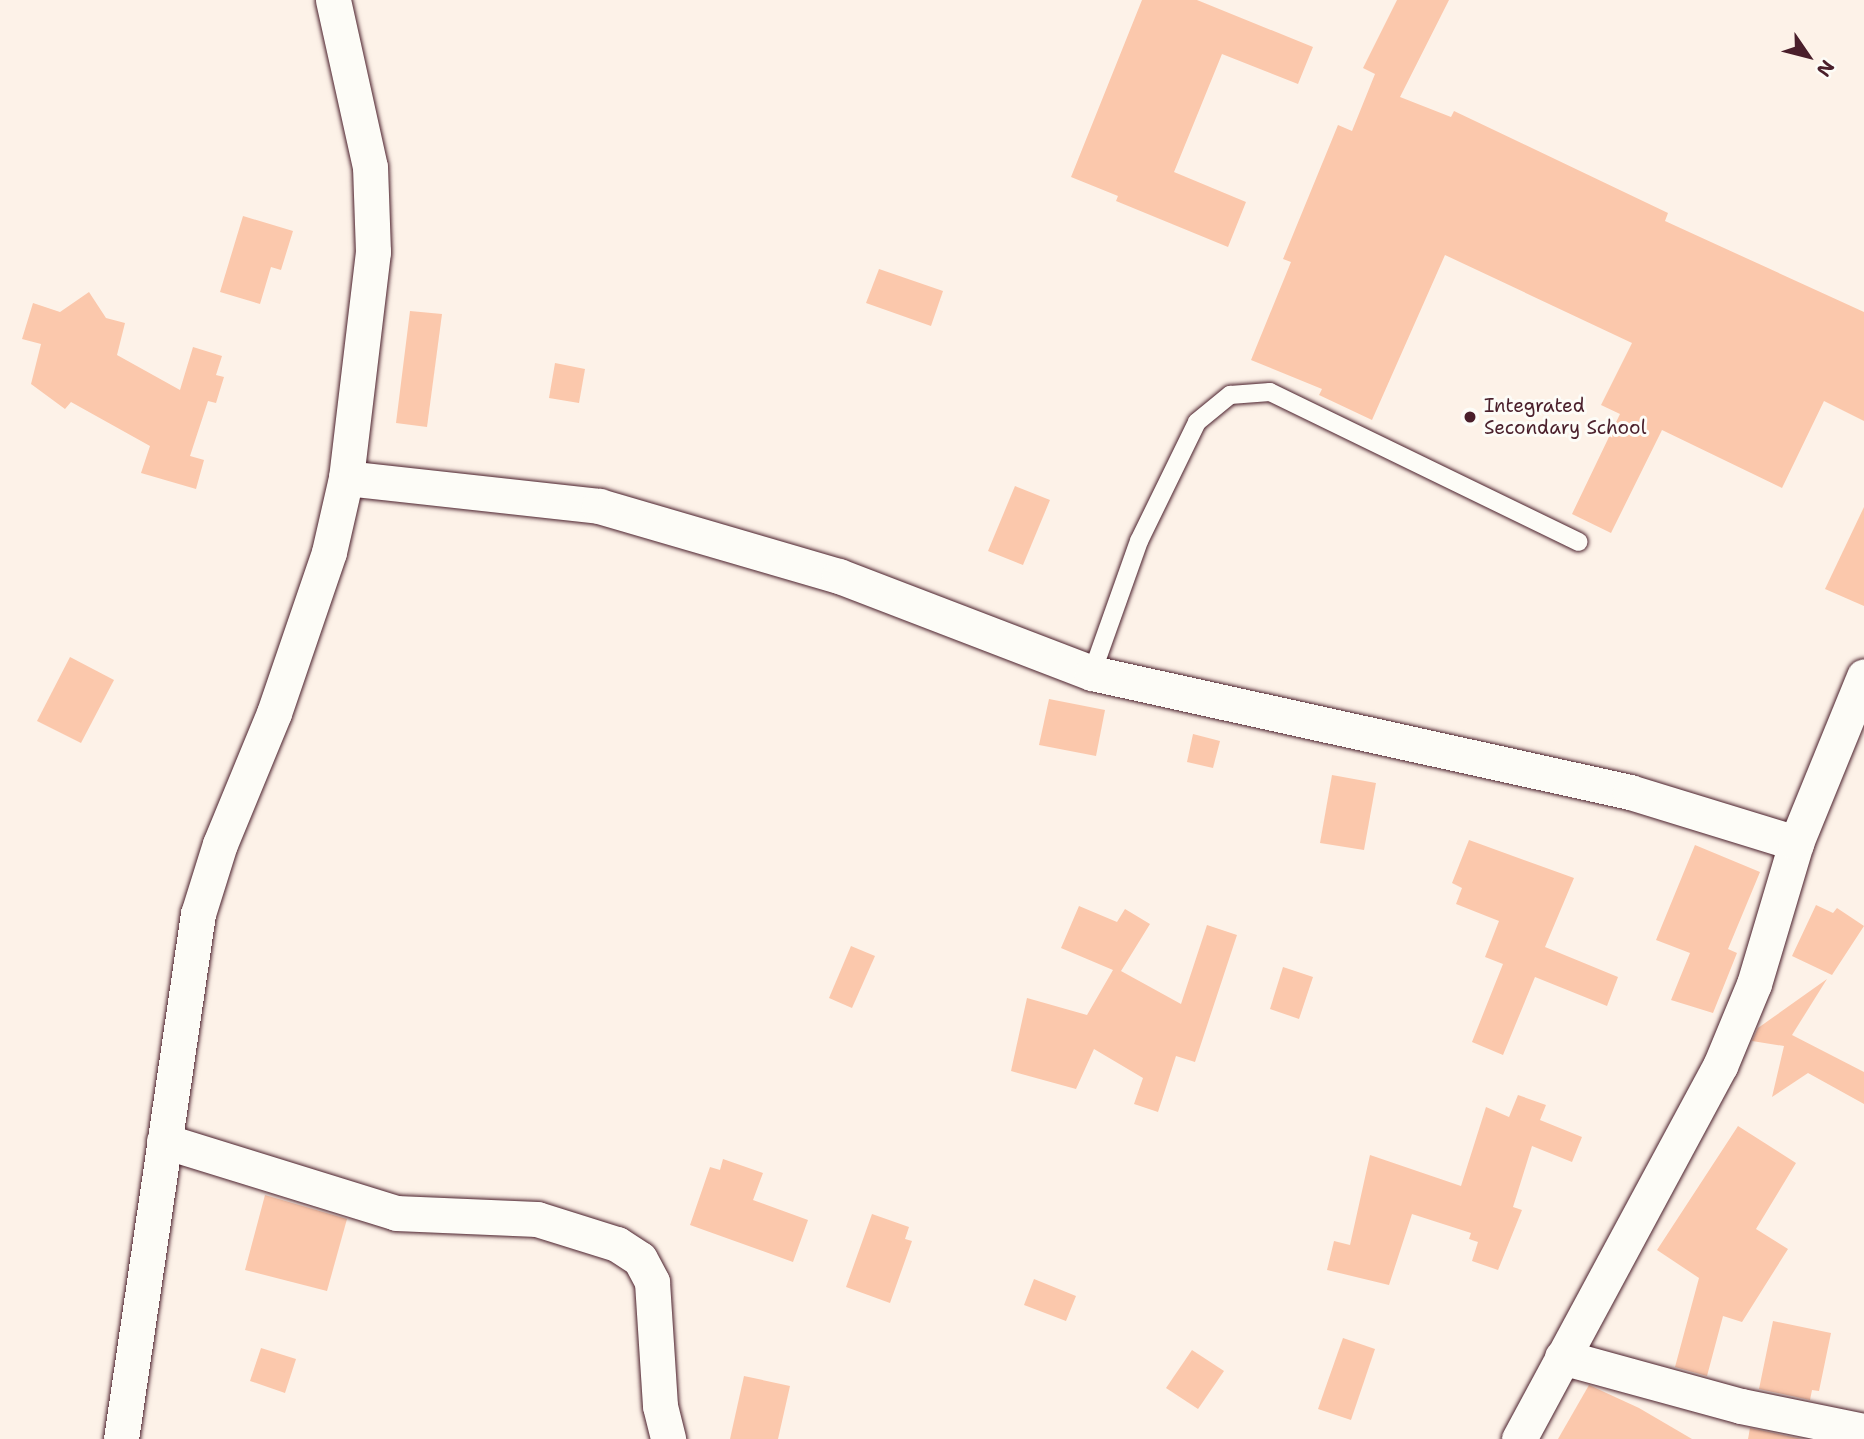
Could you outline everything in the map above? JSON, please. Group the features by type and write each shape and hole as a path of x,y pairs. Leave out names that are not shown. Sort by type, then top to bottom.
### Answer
{"street":[{"path":"121,1439 198,914 220,844 274,713 329,552 346,478 373,252 370,167 333,0"},
{"path":"346,478 599,506 839,576 1092,673 1630,792 1796,844"},
{"path":"1519,1439 1720,1066 1754,984 1796,844 1864,676"},
{"path":"164,1141 396,1213 537,1219 617,1244 640,1259 652,1282 660,1406 668,1439"},
{"path":"1562,1357 1741,1406 1864,1431"}],"lane":[{"path":"1092,673 1139,541 1197,422 1230,395 1270,392 1579,542"}],"building":[{"path":"1142,0 1197,0 1313,47 1298,84 1222,54 1174,172 1246,202 1228,247 1116,201 1118,196 1071,177"},
{"path":"1397,0 1449,0 1400,97 1451,117 1454,111 1668,213 1665,221 1864,312 1864,421 1824,401 1782,488 1662,430 1611,533 1572,514 1620,414 1601,405 1632,343 1445,255 1372,420 1319,395 1322,389 1251,360 1291,262 1283,259 1338,125 1352,131 1375,74 1363,68"},
{"path":"243,216 293,231 281,270 271,267 260,304 220,292"},
{"path":"879,269 943,291 931,326 866,303"},
{"path":"89,292 106,318 125,323 117,355 180,390 193,347 222,356 216,375 224,377 216,403 208,401 190,456 204,460 196,489 141,473 150,446 71,402 65,409 31,384 41,344 22,339 33,303 60,312"},
{"path":"410,311 442,314 427,427 396,423"},
{"path":"555,363 585,369 579,403 549,398"},
{"path":"1015,486 1050,500 1023,565 988,551"},
{"path":"1864,507 1864,606 1825,589"},
{"path":"70,657 114,680 81,743 37,721"},
{"path":"1049,699 1105,710 1096,756 1039,745"},
{"path":"1193,734 1220,741 1213,768 1187,762"},
{"path":"1332,775 1376,783 1364,850 1320,843"},
{"path":"1469,840 1574,878 1545,947 1618,977 1607,1006 1535,977 1503,1055 1472,1042 1503,964 1485,957 1499,921 1456,904 1462,888 1452,883"},
{"path":"1695,845 1760,872 1728,949 1737,953 1713,1013 1671,1000 1690,953 1656,940"},
{"path":"1816,905 1833,913 1837,908 1864,926 1832,975 1792,956"},
{"path":"1079,906 1117,922 1125,909 1150,924 1121,971 1181,1004 1207,925 1237,935 1195,1062 1176,1056 1158,1112 1134,1104 1143,1078 1094,1049 1076,1089 1011,1071 1027,998 1087,1015 1113,970 1061,948"},
{"path":"851,946 875,956 852,1008 829,998"},
{"path":"1283,967 1313,977 1299,1019 1270,1009"},
{"path":"1827,979 1792,1035 1864,1072 1864,1104 1808,1073 1772,1097 1784,1046 1752,1041 1758,1028"},
{"path":"1518,1095 1546,1105 1540,1120 1582,1137 1572,1162 1532,1146 1513,1207 1522,1210 1498,1270 1472,1261 1478,1242 1469,1239 1471,1233 1412,1214 1389,1285 1327,1270 1334,1241 1350,1245 1370,1155 1461,1186 1486,1107 1509,1117"},
{"path":"1738,1126 1796,1163 1756,1229 1788,1249 1742,1322 1723,1316 1707,1376 1675,1367 1699,1278 1657,1250"},
{"path":"723,1159 763,1173 753,1200 808,1220 793,1262 690,1225 710,1167 720,1170"},
{"path":"265,1195 347,1219 327,1291 245,1270"},
{"path":"872,1214 909,1227 905,1239 912,1241 890,1303 846,1287"},
{"path":"1034,1279 1076,1296 1066,1321 1024,1305"},
{"path":"1773,1321 1831,1333 1819,1391 1812,1390 1810,1400 1759,1389"},
{"path":"1343,1338 1375,1349 1351,1420 1318,1409"},
{"path":"261,1348 296,1359 285,1393 250,1381"},
{"path":"1192,1350 1224,1371 1198,1409 1166,1388"},
{"path":"744,1376 790,1386 778,1439 730,1439"},
{"path":"1589,1385 1639,1408 1692,1439 1558,1439"},
{"path":"1750,1428 1802,1439 1748,1439"}],"place":[{"name":"Integrated Secondary School","path":"1470,417"}]}
